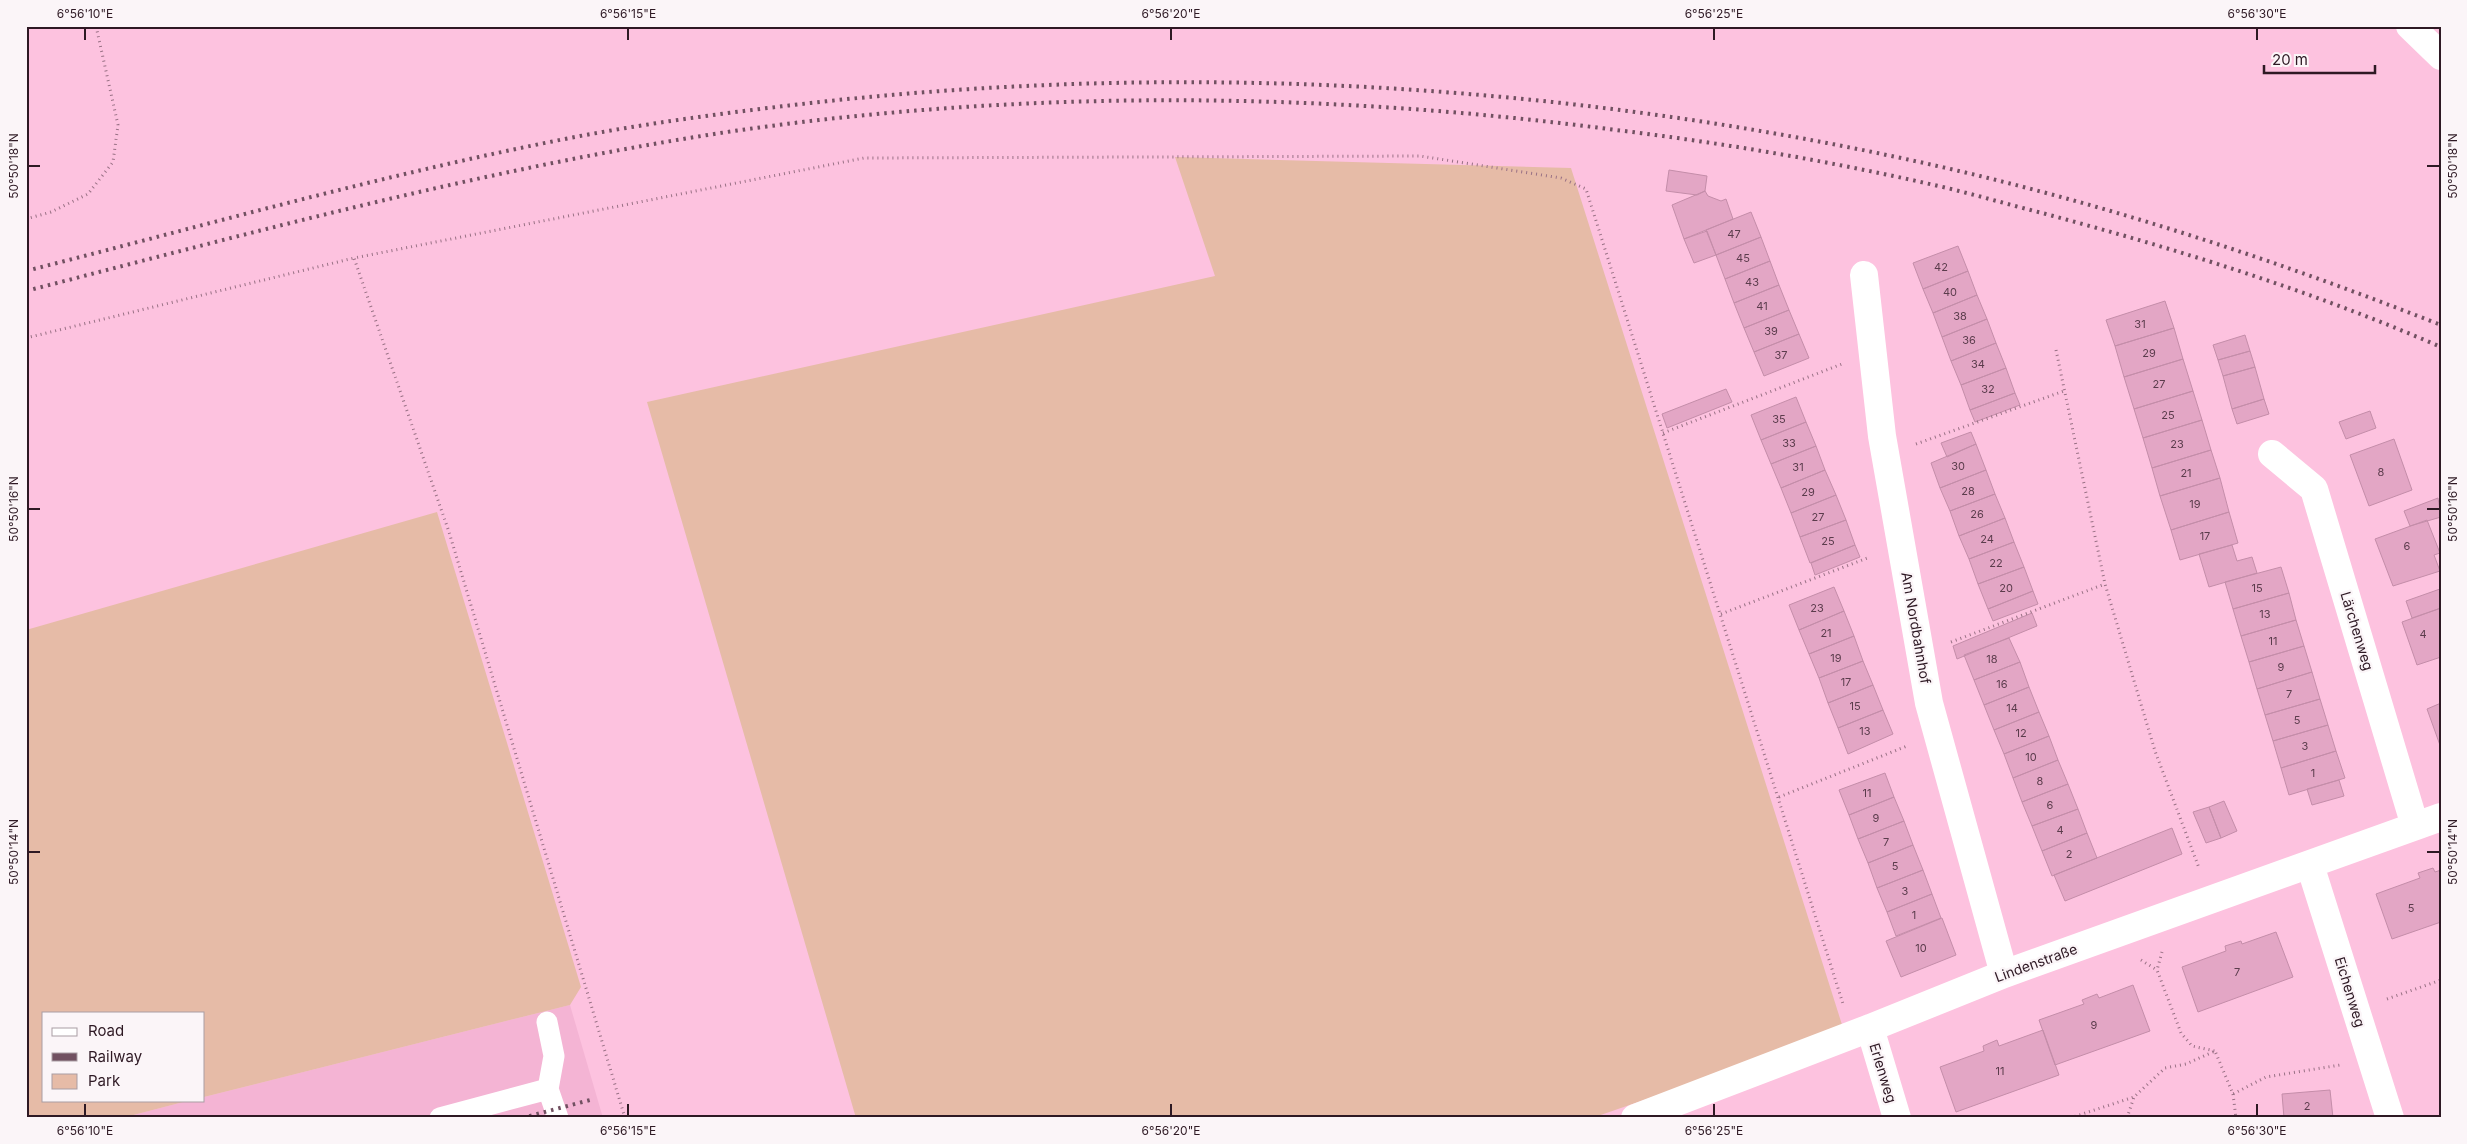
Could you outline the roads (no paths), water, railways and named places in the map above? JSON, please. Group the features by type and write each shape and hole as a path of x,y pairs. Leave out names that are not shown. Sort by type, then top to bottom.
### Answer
{"street":[{"path":"2410,26 2441,56"},
{"name":"Am Nordbahnhof","path":"1864,275 1886,455 1929,703 2004,974"},
{"name":"Lärchenweg","path":"2272,454 2314,489 2415,826"},
{"name":"Lindenstraße","path":"1635,1118 2004,974 2441,817"},
{"name":"Eichenweg","path":"2310,865 2390,1118"},
{"name":"Erlenweg","path":"1861,1031 1897,1118"}],"lane":[{"path":"547,1022 554,1056 548,1090 558,1118"},
{"path":"440,1118 548,1090"}],"railway":[{"path":"26,271 371,182 510,150 629,128 776,107 921,93 1066,84 1212,82 1357,86 1502,97 1646,113 1790,136 1933,165 2062,197 2253,256 2441,325"},
{"path":"26,291 374,202 462,182 638,147 727,132 838,118 949,108 1060,102 1172,100 1283,102 1505,117 1616,130 1776,153 1895,176 1961,191 2194,256 2294,289 2441,347"},
{"path":"522,1118 590,1100"}]}
